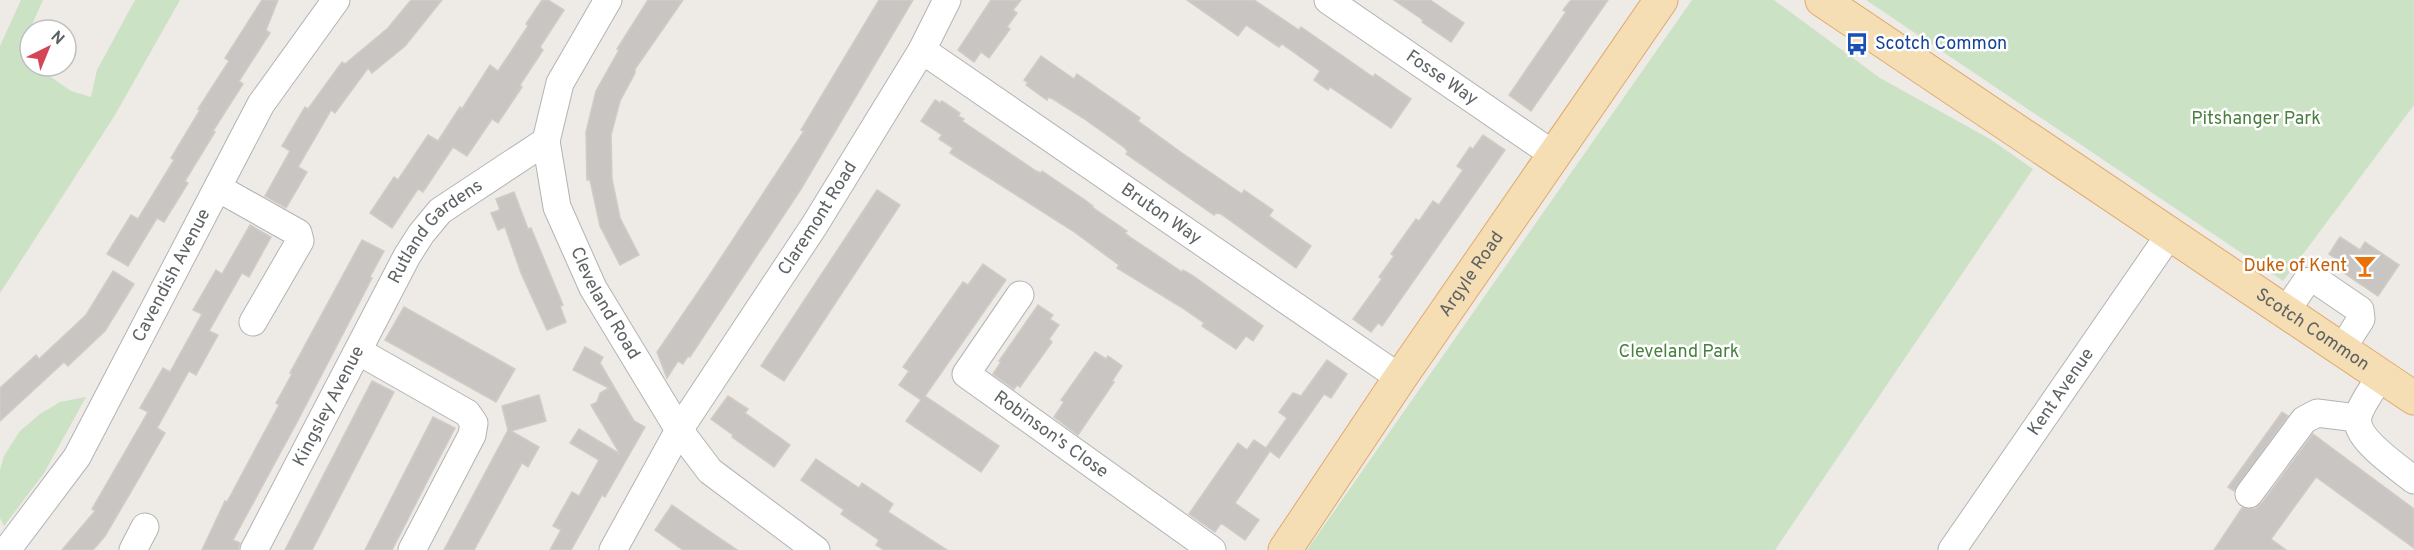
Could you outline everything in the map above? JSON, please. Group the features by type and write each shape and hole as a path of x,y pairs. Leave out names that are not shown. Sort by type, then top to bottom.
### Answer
{"main road":[{"name":"Argyle Road","path":"1285,550 1400,378 1661,0"},
{"name":"Scotch Common","path":"1822,0 2414,398"}],"street":[{"name":"Cavendish Avenue","path":"7,550 77,457 261,104 336,0"},
{"name":"Cleveland Road","path":"608,0 560,83 546,141 557,207 593,288 679,430 710,471 816,550"},
{"name":"Claremont Road","path":"613,550 679,430 814,226 922,50 947,0"},
{"name":"Fosse Way","path":"1328,0 1554,155"},
{"name":"Bruton Way","path":"922,50 1400,378"},
{"name":"Rutland Gardens","path":"358,351 406,256 440,211 546,141"},
{"path":"218,188 298,233 300,241 253,322"},
{"name":"Kent Avenue","path":"1952,550 2170,234"},
{"path":"2286,311 2306,282 2316,280 2360,310 2361,319 2342,349"},
{"name":"Robinson's Close","path":"1020,295 966,375 1212,550"},
{"name":"Kingsley Avenue","path":"254,550 358,351 467,413 474,423 472,435 412,550"},
{"path":"2381,375 2360,409 2357,418 2360,432 2414,480"},
{"path":"2249,494 2304,420 2317,413 2357,418"}],"green space":[{"path":"21,0 43,0 35,18 18,18 18,78 52,78 71,91 91,97 97,70 135,0 180,0 115,115 0,293 0,46"},
{"name":"Cleveland Park","path":"1692,0 1774,0 1880,78 1990,139 2033,169 1775,550 1307,550"},
{"name":"Pitshanger Park","path":"1866,0 2414,0 2414,105 2283,281"},
{"path":"86,397 44,473 4,526 0,518 0,470 4,456 20,431 40,414 60,402"}],"building":[{"path":"262,0 278,0 266,30 270,33 239,81 243,84 185,181 188,183 164,222 157,218 128,266 107,254 131,215 138,219 174,160 171,158 200,110 198,109 229,61 225,58"},
{"path":"411,0 442,0 405,46 372,73 368,68 335,113 331,110 298,167 307,172 286,208 265,196 290,151 282,146 305,107 308,109 342,62 345,64 388,28"},
{"path":"542,0 548,0 564,10 540,47 543,50 520,85 522,87 498,123 492,119 467,156 453,147 423,192 418,189 392,228 370,213 394,177 398,180 428,135 438,141 490,65 498,71"},
{"path":"648,0 683,0 635,69 620,101 611,135 612,179 620,218 639,255 620,265 600,226 590,180 587,180 586,132 596,91 619,50 617,49"},
{"path":"879,0 913,0 801,189 690,357 688,356 683,364 678,361 667,378 657,352 804,131 801,130"},
{"path":"991,0 1021,0 1013,10 1017,13 1007,27 1010,29 989,58 981,52 974,62 958,50"},
{"path":"1187,0 1254,0 1299,30 1301,27 1373,77 1375,74 1411,99 1391,128 1330,87 1328,90 1314,80 1320,71 1282,44 1279,47 1246,25 1238,36"},
{"path":"1394,0 1430,0 1464,23 1451,42"},
{"path":"1571,0 1608,0 1531,111 1509,95 1566,12 1563,10"},
{"path":"1041,56 1074,79 1077,74 1140,118 1138,121 1182,153 1242,194 1244,190 1273,210 1269,216 1311,246 1296,268 1221,214 1214,215 1126,154 1128,152 1125,148 1083,118 1053,99 1048,97 1047,100 1026,85 1028,83 1024,80"},
{"path":"935,100 940,103 942,101 960,113 958,116 964,119 962,121 1036,171 1041,173 1042,171 1085,200 1127,231 1125,233 1130,237 1182,272 1183,270 1193,276 1263,326 1253,341 1246,336 1236,349 1202,326 1204,323 1181,307 1117,268 1119,265 1073,231 950,153 953,148 939,139 942,135 921,121"},
{"path":"1483,135 1505,150 1382,326 1378,323 1371,332 1353,319 1382,279 1379,277 1394,256 1391,254 1416,219 1419,221 1433,201 1439,205 1463,170 1457,166 1470,147 1473,149"},
{"path":"877,190 900,205 784,381 761,366"},
{"path":"514,192 528,229 531,228 563,305 560,306 566,322 547,330 521,273 505,227 498,230 491,213 500,210 496,199"},
{"path":"250,225 271,237 249,277 242,273 209,331 218,335 196,375 189,371 157,428 165,433 142,473 105,536 93,550 62,550 95,511 92,509 148,412 140,408 163,368 170,372 202,314 193,310 216,270 222,274"},
{"path":"2340,237 2360,250 2365,242 2399,265 2378,296 2341,271 2345,265 2329,254"},
{"path":"362,240 384,251 296,424 233,540 240,543 238,550 202,550 225,501 227,502 279,405 276,403 292,374 290,373"},
{"path":"983,264 1006,280 925,396 999,446 981,472 906,421 921,400 899,385 909,371 903,367 963,282 968,285"},
{"path":"113,271 134,284 105,331 68,366 64,362 0,421 0,388 36,355 39,359 86,315"},
{"path":"1038,305 1053,315 1050,319 1059,325 1049,339 1052,342 1020,387 1017,385 1014,389 993,374 1001,362 999,361"},
{"path":"404,307 515,369 496,402 385,340"},
{"path":"585,347 603,357 600,363 634,421 645,427 605,497 602,495 571,550 550,550 561,530 553,526 572,492 579,496 599,460 570,443 579,429 620,454 591,405 597,402 600,393 609,388 573,370"},
{"path":"1095,352 1106,359 1108,356 1122,366 1112,381 1114,382 1078,435 1054,417 1064,402 1061,400"},
{"path":"1327,360 1347,374 1331,398 1324,394 1279,458 1270,451 1235,503 1259,520 1245,540 1221,523 1215,532 1189,514 1238,443 1247,450 1254,440 1266,448 1287,418 1279,412 1293,393 1301,396"},
{"path":"372,381 394,392 359,460 312,550 285,550"},
{"path":"539,395 546,421 511,431 539,447 528,467 522,463 474,550 444,550 508,430 502,406"},
{"path":"728,396 748,409 745,413 790,445 774,467 711,419"},
{"path":"2282,412 2288,416 2234,491 2228,487"},
{"path":"433,417 455,428 392,550 365,550"},
{"path":"2313,434 2414,509 2414,548 2316,477 2271,539 2286,550 2214,550 2242,508 2255,509 2262,503"},
{"path":"816,459 859,488 862,483 893,504 888,512 947,550 884,550 876,545 879,540 841,514 844,510 801,480"},
{"path":"672,505 737,550 683,550 655,530"}],"place":[{"name":"Scotch Common","path":"1857,44"},
{"name":"Duke of Kent","path":"2365,266"}]}
